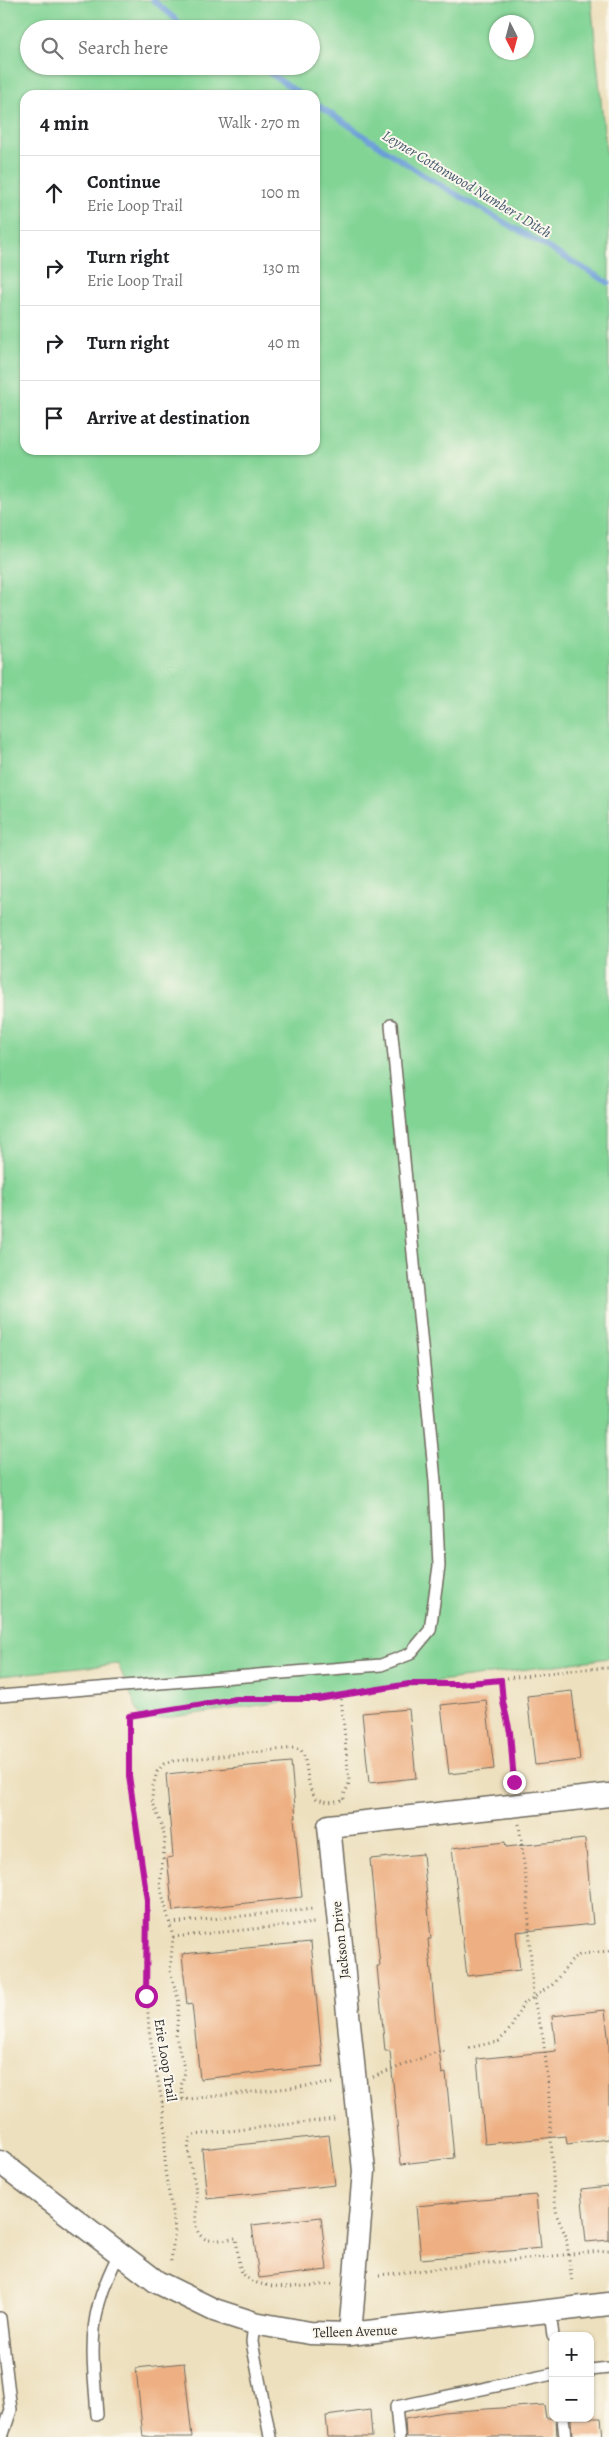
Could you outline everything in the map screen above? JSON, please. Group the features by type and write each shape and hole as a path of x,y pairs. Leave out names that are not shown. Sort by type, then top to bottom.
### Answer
{"street":[{"name":"Jackson Drive","path":"350,2334 364,2171 329,1826 609,1795"},
{"name":"Telleen Avenue","path":"1,2165 157,2282 214,2310 254,2323 310,2333 350,2334 609,2304"}],"lane":[{"path":"0,1696 381,1665 410,1654 430,1630 439,1566 435,1481 391,1025"},
{"path":"97,2415 91,2344 94,2322 103,2287 119,2254"},
{"path":"550,2311 553,2332"},
{"path":"0,2318 11,2410 2,2437"},
{"path":"254,2323 252,2342 270,2437"},
{"path":"594,2370 609,2368"},
{"path":"399,2437 396,2407 549,2375"},
{"path":"563,2422 565,2437"}],"path":[{"name":"Erie Loop Trail","path":"171,2261 175,2230 165,2172 165,2126 162,2102 148,2022 145,1961 147,1900 129,1776 129,1716 235,1699 318,1699 409,1684 459,1684 580,1669 609,1668"},
{"path":"501,1680 503,1702 510,1732 515,1790"},
{"path":"182,2099 181,2086 185,2072 176,2036 179,2002 170,1971 173,1937 160,1885 165,1840 152,1800 157,1772 164,1764 173,1761 294,1748 301,1750 305,1756 308,1786 317,1799 328,1802 344,1800 344,1792 350,1781 340,1696"},
{"path":"518,1821 527,1888 533,1996 543,2037 548,2079 557,2216 566,2236 570,2254 572,2283"},
{"path":"171,1923 313,1909"},
{"path":"173,1937 314,1923"},
{"path":"468,2048 499,2041 510,2028 523,2004 552,1985 574,1958 581,1954 609,1952"},
{"path":"369,2078 392,2071 437,2052 448,2051"},
{"path":"162,2102 340,2082"},
{"path":"332,2284 285,2287 249,2280 243,2274 239,2264 236,2238 210,2240 204,2238 199,2233 195,2220 197,2199 189,2152 190,2140 194,2135 335,2119"},
{"path":"379,2275 609,2250"}],"green space":[{"path":"0,0 591,0 609,181 609,1658 142,1721 118,1664 0,1676"}],"building":[{"path":"572,1691 580,1760 535,1765 527,1696"},
{"path":"486,1700 494,1769 449,1774 441,1705"},
{"path":"409,1709 416,1778 369,1783 362,1713"},
{"path":"291,1762 296,1818 294,1818 302,1897 173,1911 167,1858 173,1857 166,1774"},
{"path":"585,1839 593,1924 516,1932 520,1970 467,1976 452,1848 505,1842 506,1847"},
{"path":"423,1854 431,1939 428,1939 436,2025 442,2074 446,2073 454,2158 401,2164 390,2051 385,2051 377,1966 380,1966 370,1859"},
{"path":"311,1942 323,2066 200,2079 192,2004 187,2005 182,1954"},
{"path":"605,2010 609,2044 609,2139 567,2144 566,2136 485,2144 477,2059 556,2051 552,2016"},
{"path":"329,2135 335,2185 207,2199 202,2149"},
{"path":"609,2186 609,2240 586,2242 581,2189"},
{"path":"536,2195 541,2248 421,2259 416,2206"},
{"path":"321,2217 327,2270 259,2278 252,2225"},
{"path":"184,2363 192,2437 143,2437 136,2368"},
{"path":"544,2405 546,2418 549,2418 549,2422 556,2422 557,2437 406,2437 405,2419 443,2412"},
{"path":"370,2410 372,2437 328,2437 326,2416"},
{"path":"594,2418 601,2418 603,2437 572,2437 571,2422 594,2422"}],"waterway":[{"name":"Leyner Cottonwood Number 1 Ditch","path":"153,0 176,20"},
{"name":"Leyner Cottonwood Number 1 Ditch","path":"272,75 295,90"},
{"name":"Leyner Cottonwood Number 1 Ditch","path":"320,106 423,175 609,283"}],"route":[{"path":"146,1996 147,1900 129,1776 129,1716 235,1699 318,1699 409,1684 459,1684 501,1680 503,1702 510,1732 514,1782"}]}
